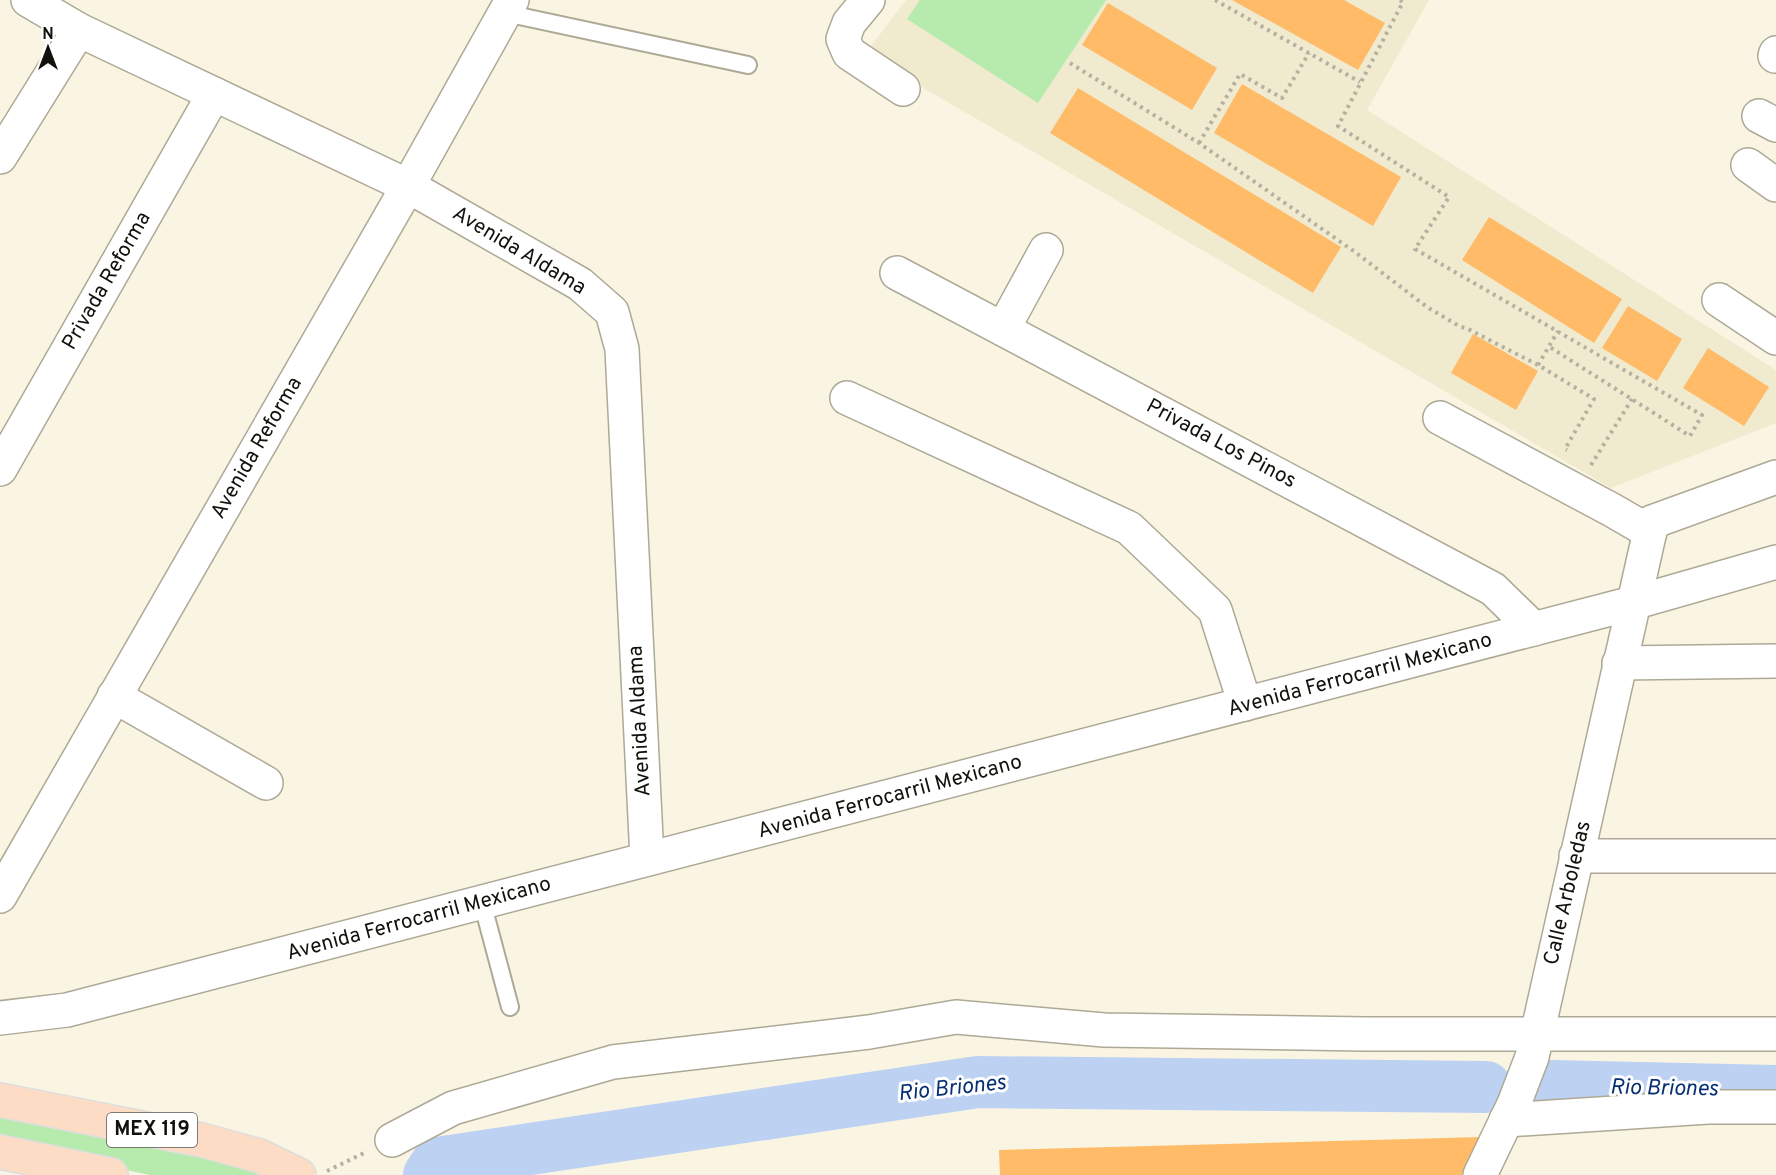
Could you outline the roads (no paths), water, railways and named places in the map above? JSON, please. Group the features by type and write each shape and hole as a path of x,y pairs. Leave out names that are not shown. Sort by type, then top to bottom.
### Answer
{"main road":[{"name":"MEX 119","path":"0,1100 202,1140 260,1156 299,1175"},
{"name":"MEX 119","path":"0,1152 111,1175"}],"street":[{"name":"Avenida Aldama","path":"28,0 79,30 408,186 580,284 612,312 622,350 647,859"},
{"path":"868,0 849,23 843,39 849,53 903,89"},
{"name":"Avenida Reforma","path":"0,896 408,186 508,6"},
{"path":"0,157 79,30"},
{"name":"Privada Reforma","path":"0,469 214,93"},
{"path":"1748,165 1776,185"},
{"path":"1003,329 1046,250"},
{"name":"Privada Los Pinos","path":"897,273 1493,589 1534,629"},
{"path":"1719,300 1776,338"},
{"path":"848,398 1129,528 1215,610 1245,704"},
{"path":"1440,418 1650,532 1652,522 1776,477"},
{"name":"Calle Arboledas","path":"1480,1175 1514,1104 1532,1057 1650,532"},
{"name":"Avenida Ferrocarril Mexicano","path":"0,1018 67,1010 1633,603 1776,561"},
{"path":"1619,663 1776,661"},
{"path":"114,696 266,783"},
{"path":"1576,856 1776,856"},
{"path":"392,1140 453,1108 613,1062 869,1032 956,1017 1104,1030 1365,1035 1776,1034"},
{"path":"1506,1120 1708,1107 1776,1107"}],"lane":[{"path":"508,6 748,65"},
{"path":"482,902 510,1007"}],"waterway":[{"name":"Rio Briones","path":"429,1175 437,1163 978,1082 1486,1087"},
{"name":"Rio Briones","path":"1551,1086 1776,1091"}]}
